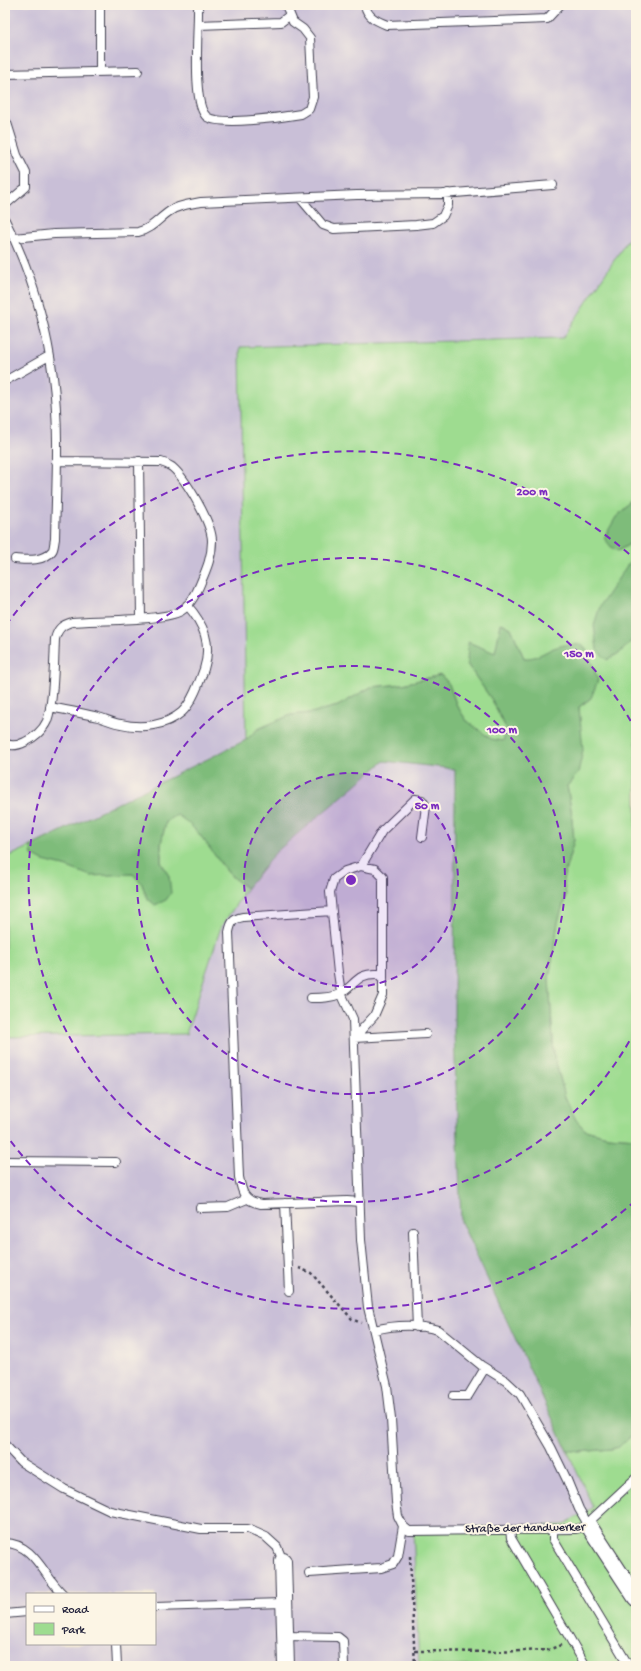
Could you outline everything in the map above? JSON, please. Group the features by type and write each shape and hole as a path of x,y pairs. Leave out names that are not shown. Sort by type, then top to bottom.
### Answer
{"street":[{"name":"Straße der Handwerker","path":"589,1526 636,1598"},
{"path":"283,1560 286,1666"}],"lane":[{"path":"100,5 100,72"},
{"path":"198,5 198,88 202,110 207,117 216,120 242,121 301,114 308,109 313,97 310,38 303,29 293,22 286,5"},
{"path":"365,5 365,8 374,20 387,25 547,19 560,5"},
{"path":"198,25 281,22 290,15"},
{"path":"5,74 138,71"},
{"path":"5,122 7,123 17,155 26,173 26,187 5,205"},
{"path":"14,238 54,234 146,231 171,210 185,205 201,202 448,193 553,185"},
{"path":"300,198 323,225 334,229 416,226 433,223 443,216 448,204 448,193"},
{"path":"5,220 24,262 36,297 53,378 56,430 55,539 52,551 44,558 34,560 15,559"},
{"path":"5,381 49,356"},
{"path":"5,743 8,745 19,745 30,740 47,722 50,707 55,639 58,630 63,625 72,622 171,615 181,611 199,587 212,556 212,539 209,526 180,475 171,466 162,462 139,461 56,461"},
{"path":"139,461 141,618"},
{"path":"50,707 101,718 122,725 147,726 168,721 182,711 199,684 206,661 204,628 197,615 187,605"},
{"path":"361,866 382,831 415,799 422,800 426,806 422,837"},
{"path":"309,1573 381,1568 393,1564 398,1556 403,1526 398,1516 396,1502 391,1419 387,1386 368,1306 362,1248 353,1019 341,993 330,892 334,879 345,871 361,866 374,869 383,877 383,995 374,1016 354,1038"},
{"path":"332,911 243,917 235,918 231,922 229,932 238,1177 242,1191 247,1199 253,1203 360,1202"},
{"path":"311,998 332,997 341,993 357,979 367,974 378,974 383,979"},
{"path":"354,1038 426,1034"},
{"path":"5,1161 116,1162"},
{"path":"200,1208 228,1207 247,1199"},
{"path":"285,1203 289,1290"},
{"path":"413,1232 417,1327"},
{"path":"373,1328 388,1326 417,1327 438,1330 485,1368 506,1381 520,1394 551,1447 568,1480 579,1509 589,1526"},
{"path":"452,1396 468,1396 485,1368"},
{"path":"5,1445 21,1462 64,1489 110,1511 201,1529 248,1529 266,1537 272,1542 277,1547 283,1560"},
{"path":"589,1526 592,1519 636,1478"},
{"name":"Straße der Handwerker","path":"403,1526 409,1531 576,1529 589,1526"},
{"path":"553,1529 553,1538 628,1666"},
{"path":"510,1530 510,1538 586,1666"},
{"path":"5,1543 13,1543 24,1548 34,1558 55,1587 62,1593"},
{"path":"156,1607 284,1603"},
{"path":"5,1614 26,1612"},
{"path":"285,1636 338,1637 343,1641 344,1666"},
{"path":"116,1645 117,1666"}],"path":[{"path":"287,1263 311,1273 352,1319 373,1328"},
{"path":"410,1555 415,1666"},
{"path":"415,1651 494,1652 548,1650 571,1641"}],"shaded area":[{"path":"5,5 636,5 636,227 563,338 241,347 246,740 12,855 5,855"},
{"path":"384,761 455,769 454,1032 461,1222 593,1507 563,1525 413,1528 419,1666 5,1666 5,1037 186,1034 221,927 247,888 276,852"}],"green space":[{"path":"636,227 636,500 616,517 618,551 636,540 636,552 627,567 621,652 636,636 636,1138 607,1136 585,1130 576,1120 565,1097 554,1055 549,979 558,922 566,895 563,879 574,840 567,786 578,773 580,723 579,707 591,698 555,648 532,659 524,658 511,628 502,623 495,653 467,664 492,700 507,730 503,741 491,740 466,720 456,704 449,684 441,675 403,684 371,687 338,706 311,713 291,715 258,729 246,740 240,347 563,338"},
{"path":"636,500 636,540 618,551 612,548 604,538 616,517"},
{"path":"636,552 636,636 621,652 607,660 597,650 594,625 600,606"},
{"path":"501,623 511,628 524,658 536,656 561,646 572,644 583,645 588,653 598,680 591,698 579,707 583,750 578,773 567,786 574,840 563,879 566,895 558,922 549,979 554,1055 565,1097 576,1120 585,1130 607,1136 636,1138 636,1433 628,1438 619,1447 611,1449 579,1452 567,1450 461,1222 454,1032 455,769 384,761 276,852 247,888 229,873 198,833 177,815 166,822 161,843 161,862 169,876 171,893 166,900 155,905 147,898 142,884 133,874 91,876 64,866 43,861 32,855 31,846 246,740 258,729 291,715 311,713 338,706 371,687 403,684 441,675 449,684 456,704 466,720 491,739 503,741 507,730 492,700 467,664 468,642 495,653"},
{"path":"177,814 190,823 233,878 247,888 221,927 186,1034 5,1037 5,855 12,855 31,846 32,855 42,860 67,867 109,873 133,874 142,884 147,898 169,876 161,862 161,843 166,822"},
{"path":"636,1433 636,1666 419,1666 413,1528 563,1525 593,1507 567,1450 579,1452 611,1449 619,1447 628,1438"}]}
